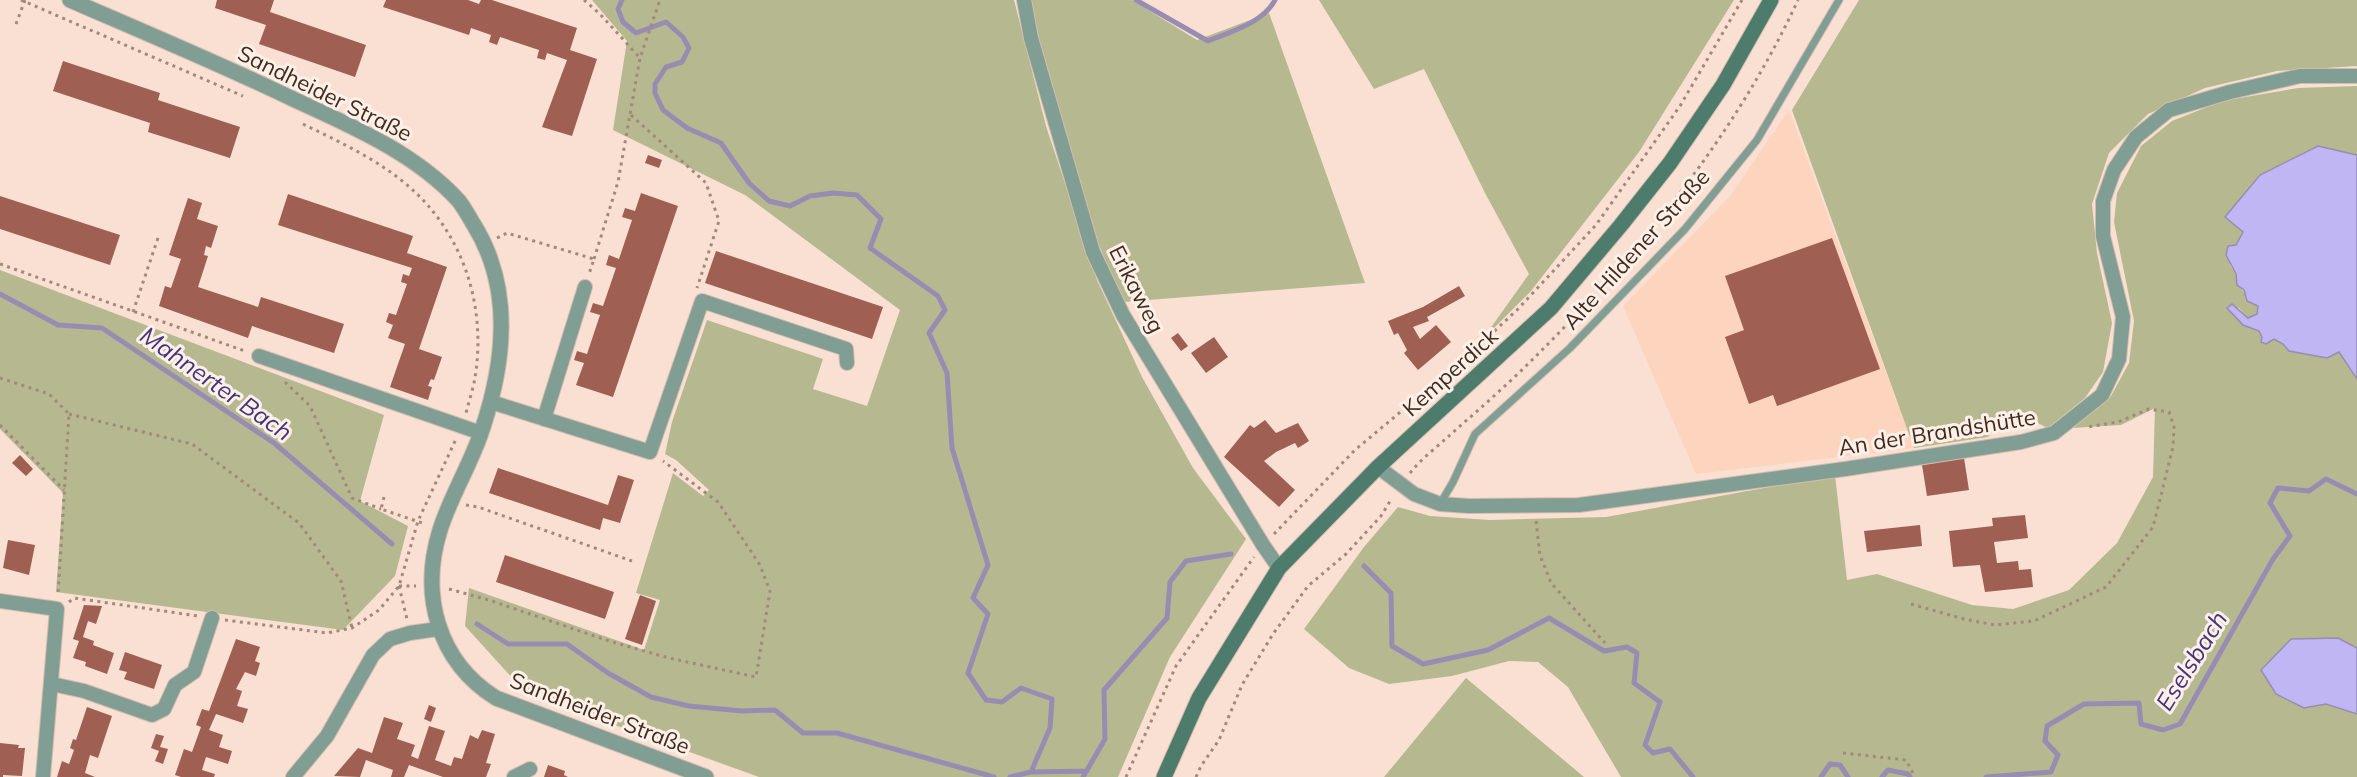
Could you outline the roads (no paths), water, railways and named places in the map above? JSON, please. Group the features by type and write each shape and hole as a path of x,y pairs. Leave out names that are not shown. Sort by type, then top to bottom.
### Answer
{"main road":[{"name":"Kemperdick","path":"1164,777 1199,698 1279,568 1378,467 1551,308 1670,163 1723,85 1771,0"}],"street":[{"name":"Sandheider Straße","path":"70,0 344,122 420,166 459,201 485,243 494,266 501,325 498,376 491,402 481,433 440,530 430,587 438,628 456,662 480,688 496,698 706,777"},
{"name":"Erikaweg","path":"1024,0 1031,38 1093,252 1123,315 1279,568"},
{"name":"An der Brandshütte","path":"1378,467 1414,494 1440,504 1579,505 2021,442 2054,433 2102,395 2119,359 2123,317 2103,236 2103,201 2114,170 2136,137 2169,110 2230,92 2300,76 2357,76"},
{"path":"544,418 585,287"},
{"path":"491,402 650,452 702,301 846,349 847,363"},
{"path":"259,356 481,433"},
{"path":"0,601 57,609 43,777"},
{"path":"52,684 84,691 152,715 164,710 175,686 194,672 212,618"},
{"path":"293,777 327,736 373,655 390,639 438,628"},
{"path":"514,777 530,769"}],"lane":[{"name":"Alte Hildener Straße","path":"1440,504 1475,434 1570,348 1606,311 1685,229 1750,149 1796,77 1839,0"}],"waterway":[{"path":"622,0 618,9 623,22 636,33 666,22 683,37 689,48 682,62 666,67 655,84 655,93 663,110 687,128 721,143 749,183 769,201 790,206 810,196 833,193 857,195 881,219 870,248 938,296 945,310 929,333 947,373 952,448 988,565 973,598 988,614 968,673 986,700 1002,702 1021,688 1052,699 1050,728 1031,772 1087,771"},
{"path":"1136,0 1208,41 1254,21 1263,15 1275,0"},
{"name":"Mahnerter Bach","path":"0,294 58,325 102,328 274,443 392,544"},
{"name":"Eselsbach","path":"1986,777 2051,772 2058,755 2045,741 2047,726 2084,704 2139,703 2141,724 2163,730 2180,724 2273,559 2290,536 2270,503 2278,488 2309,491 2326,479 2357,494"},
{"path":"1083,777 1105,739 1104,690 1167,618 1170,582 1186,561 1231,554"},
{"path":"1364,566 1391,593 1392,646 1423,664 1488,650 1549,618 1604,651 1627,647 1637,653 1634,683 1660,702 1645,745 1653,753 1670,749 1693,777"},
{"name":"Mahnerter Bach","path":"477,624 508,644 567,644 608,673 651,697 689,706 742,711 775,710 803,733 837,733 994,777"},
{"name":"Eselsbach","path":"1821,777 1830,764 1840,765 1848,777"},
{"name":"Eselsbach","path":"1882,777 1888,770 1908,774 1910,777"},
{"name":"Mahnerter Bach","path":"1010,777 1031,772"}]}
